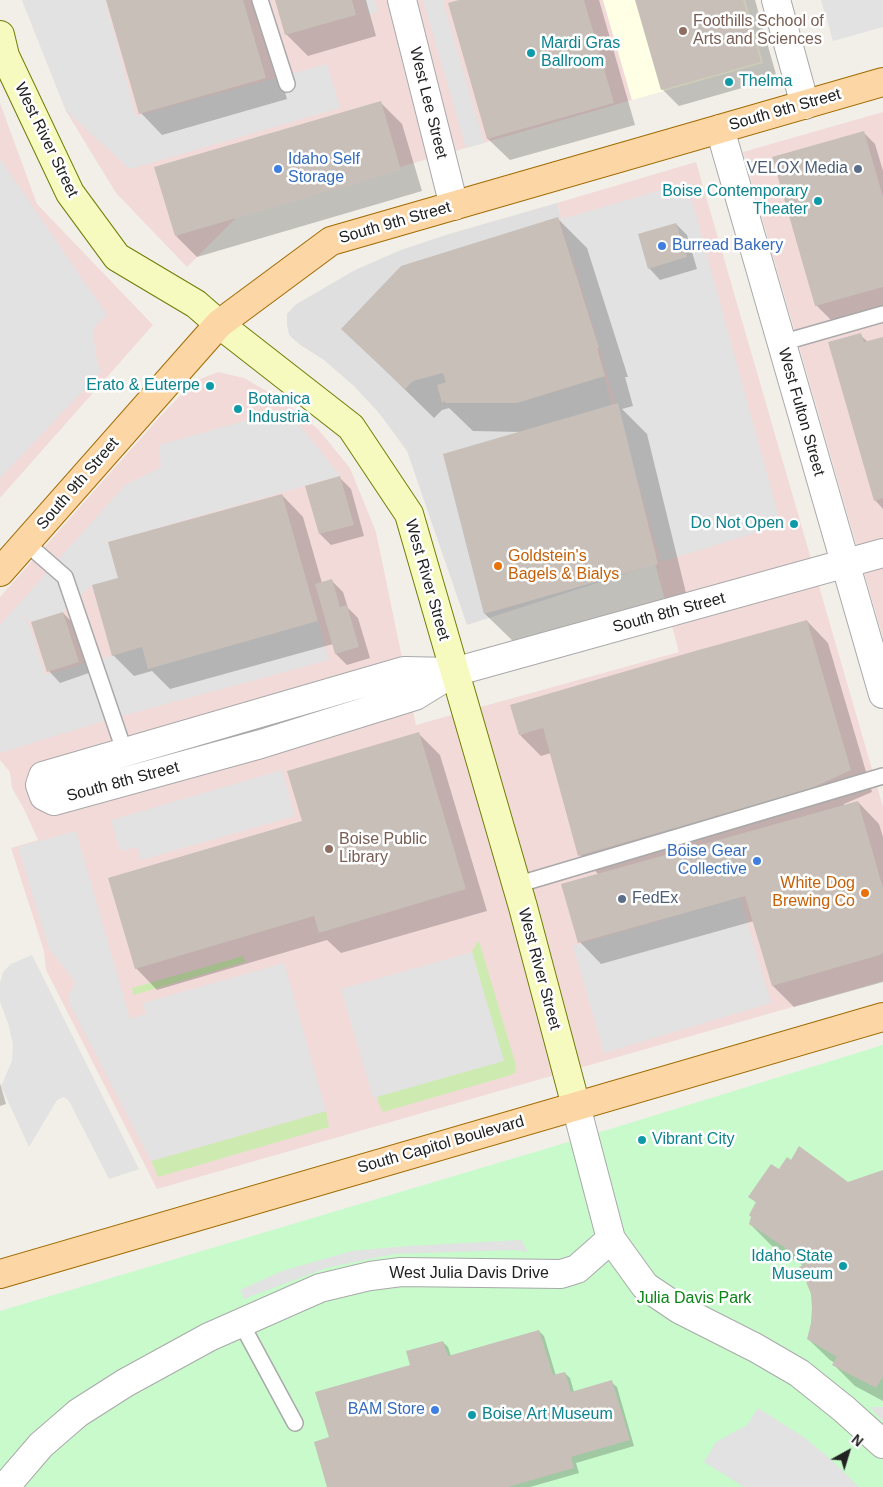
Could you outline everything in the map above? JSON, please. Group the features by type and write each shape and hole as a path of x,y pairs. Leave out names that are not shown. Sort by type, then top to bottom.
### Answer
{"main road":[{"name":"West River Street","path":"0,35 5,56 70,193 117,257 196,304 352,427 409,514 516,884 576,1106"},
{"name":"South 9th Street","path":"10,555 219,324 331,241 883,82"},
{"name":"South Capitol Boulevard","path":"0,1274 883,1017"}],"street":[{"name":"West Lee Street","path":"402,0 454,206"},
{"path":"776,0 805,104"},
{"name":"West Fulton Street","path":"720,129 883,694"},
{"name":"South 8th Street","path":"454,672 404,671 42,776 40,785 44,796 54,801 271,741 415,696 454,672 883,553"},
{"name":"West River Street","path":"576,1106 611,1239"},
{"path":"611,1239 645,1286 680,1309 756,1348 799,1373 844,1409 883,1444"},
{"name":"West Julia Davis Drive","path":"5,1487 41,1445 78,1413 124,1383 209,1337 320,1288 370,1276 401,1272 561,1274 577,1269 611,1239"}],"lane":[{"path":"260,0 287,84"},
{"path":"781,342 883,314"},
{"path":"10,555 66,577 125,753"},
{"path":"516,884 883,776"},
{"path":"241,1323 295,1423"}],"shaded area":[{"path":"22,0 603,0 632,100 241,213 187,267 116,193 66,111"},
{"path":"22,0 105,0 136,116 327,64 340,108 130,169 66,111"},
{"path":"365,0 375,0 378,12 369,15"},
{"path":"423,0 446,0 443,1 484,143 466,148"},
{"name":"Foothills School of Arts and Sciences","path":"603,0 745,0 763,63 632,100"},
{"path":"821,0 883,0 883,27 833,41"},
{"path":"0,103 37,204 153,325 0,498"},
{"path":"883,112 883,638 743,152"},
{"path":"0,159 107,315 93,328 100,373 0,478"},
{"path":"696,162 883,807 883,981 157,1189 46,970 44,951 11,848 38,840 12,788 10,772 0,760 0,597 164,412 195,381 218,372 244,378 282,400 318,429 350,468 376,532 416,725 679,652 557,203"},
{"path":"678,185 685,185 689,190 781,525 661,562 562,219"},
{"path":"557,203 656,564 467,625 407,451 379,413 354,386 324,360 299,344 289,335 287,314 295,305 355,270 401,250"},
{"path":"287,409 340,476 108,542 118,578 92,585 63,612 31,622 18,614 29,624 45,675 142,647 148,668 318,621 329,660 107,720 0,753 0,625 126,484 161,468 159,445"},
{"path":"282,770 295,816 141,860 137,847 120,851 111,820"},
{"path":"76,831 130,1019 146,1014 143,1003 284,963 326,1111 151,1161 69,1003 70,994 75,983 49,949 18,847"},
{"path":"740,897 771,1003 604,1053 573,946"},
{"path":"472,952 504,1061 373,1098 341,989"},
{"path":"32,955 139,1169 109,1179 69,1101 64,1097 57,1100 29,1147 1,1086 12,1061 13,1045 9,1026 0,1002 0,983 3,972 11,964"},
{"path":"521,1240 528,1252 515,1250 394,1254 326,1268 244,1299 240,1290 282,1271 352,1251"},
{"path":"870,1407 883,1407 883,1421"},
{"path":"758,1408 805,1438 859,1487 744,1487 704,1462 716,1442 747,1425"}],"green space":[{"path":"479,941 515,1062 516,1072 383,1112 378,1102 377,1093 385,1094 503,1060 472,952"},
{"path":"243,956 245,962 134,995 132,988"},
{"name":"Julia Davis Park","path":"883,1045 883,1487 0,1487 0,1311 555,1146"},
{"path":"326,1111 329,1127 158,1177 151,1161"}],"building":[{"path":"106,0 243,0 266,78 139,114"},
{"path":"275,0 352,0 356,15 285,35"},
{"name":"Mardi Gras Ballroom","path":"459,0 584,0 614,103 487,139 448,3"},
{"name":"Foothills School of Arts and Sciences","path":"635,0 743,0 761,62 661,90"},
{"name":"Idaho Self Storage","path":"381,101 401,170 175,236 154,167"},
{"name":"Boise Contemporary Theater","path":"864,131 883,197 883,287 815,306 772,157"},
{"path":"558,217 599,348 597,348 605,376 517,403 446,403 445,401 442,403 437,385 446,382 443,373 413,381 405,389 341,329 401,266"},
{"name":"Burread Bakery","path":"676,223 687,257 648,269 638,234"},
{"path":"861,333 864,342 883,337 883,498 874,501 828,342"},
{"path":"618,403 658,564 484,614 443,454"},
{"path":"340,476 354,525 319,534 305,486"},
{"path":"282,494 318,621 148,669 142,647 112,656 92,585 118,578 108,542"},
{"path":"332,579 340,607 347,605 359,647 335,654 315,584"},
{"path":"63,612 79,662 47,672 31,622"},
{"path":"807,620 851,770 810,789 578,856 543,728 519,735 510,705"},
{"name":"Boise Public Library","path":"419,732 466,889 319,933 314,916 135,969 108,878 302,821 287,771"},
{"path":"858,801 883,888 883,953 880,955 772,986 745,896 578,943 561,884"},
{"name":"Idaho State Museum","path":"799,1146 848,1182 883,1170 883,1377 876,1388 832,1365 837,1357 807,1339 811,1323 811,1294 798,1268 806,1263 749,1224 751,1217 749,1215 756,1202 748,1197 771,1164 779,1169 787,1157 791,1160"},
{"name":"Boise Art Museum","path":"539,1330 553,1375 565,1372 571,1392 612,1380 630,1440 571,1457 574,1468 508,1487 327,1487 314,1442 329,1437 315,1392 410,1365 406,1351 443,1341 448,1356"}],"place":[{"name":"Foothills School of Arts and Sciences","path":"683,31"},
{"name":"Mardi Gras Ballroom","path":"531,53"},
{"name":"Thelma","path":"729,82"},
{"name":"Idaho Self Storage","path":"278,169"},
{"name":"VELOX Media","path":"858,169"},
{"name":"Boise Contemporary Theater","path":"818,201"},
{"name":"Burread Bakery","path":"662,246"},
{"name":"Erato & Euterpe","path":"210,386"},
{"name":"Botanica Industria","path":"238,409"},
{"name":"Do Not Open","path":"794,524"},
{"name":"Goldstein's Bagels & Bialys","path":"498,566"},
{"name":"Boise Public Library","path":"329,849"},
{"name":"Boise Gear Collective","path":"757,861"},
{"name":"White Dog Brewing Co","path":"865,893"},
{"name":"FedEx","path":"622,899"},
{"name":"Vibrant City","path":"642,1140"},
{"name":"Idaho State Museum","path":"843,1266"},
{"name":"BAM Store","path":"435,1410"},
{"name":"Boise Art Museum","path":"472,1415"}]}
